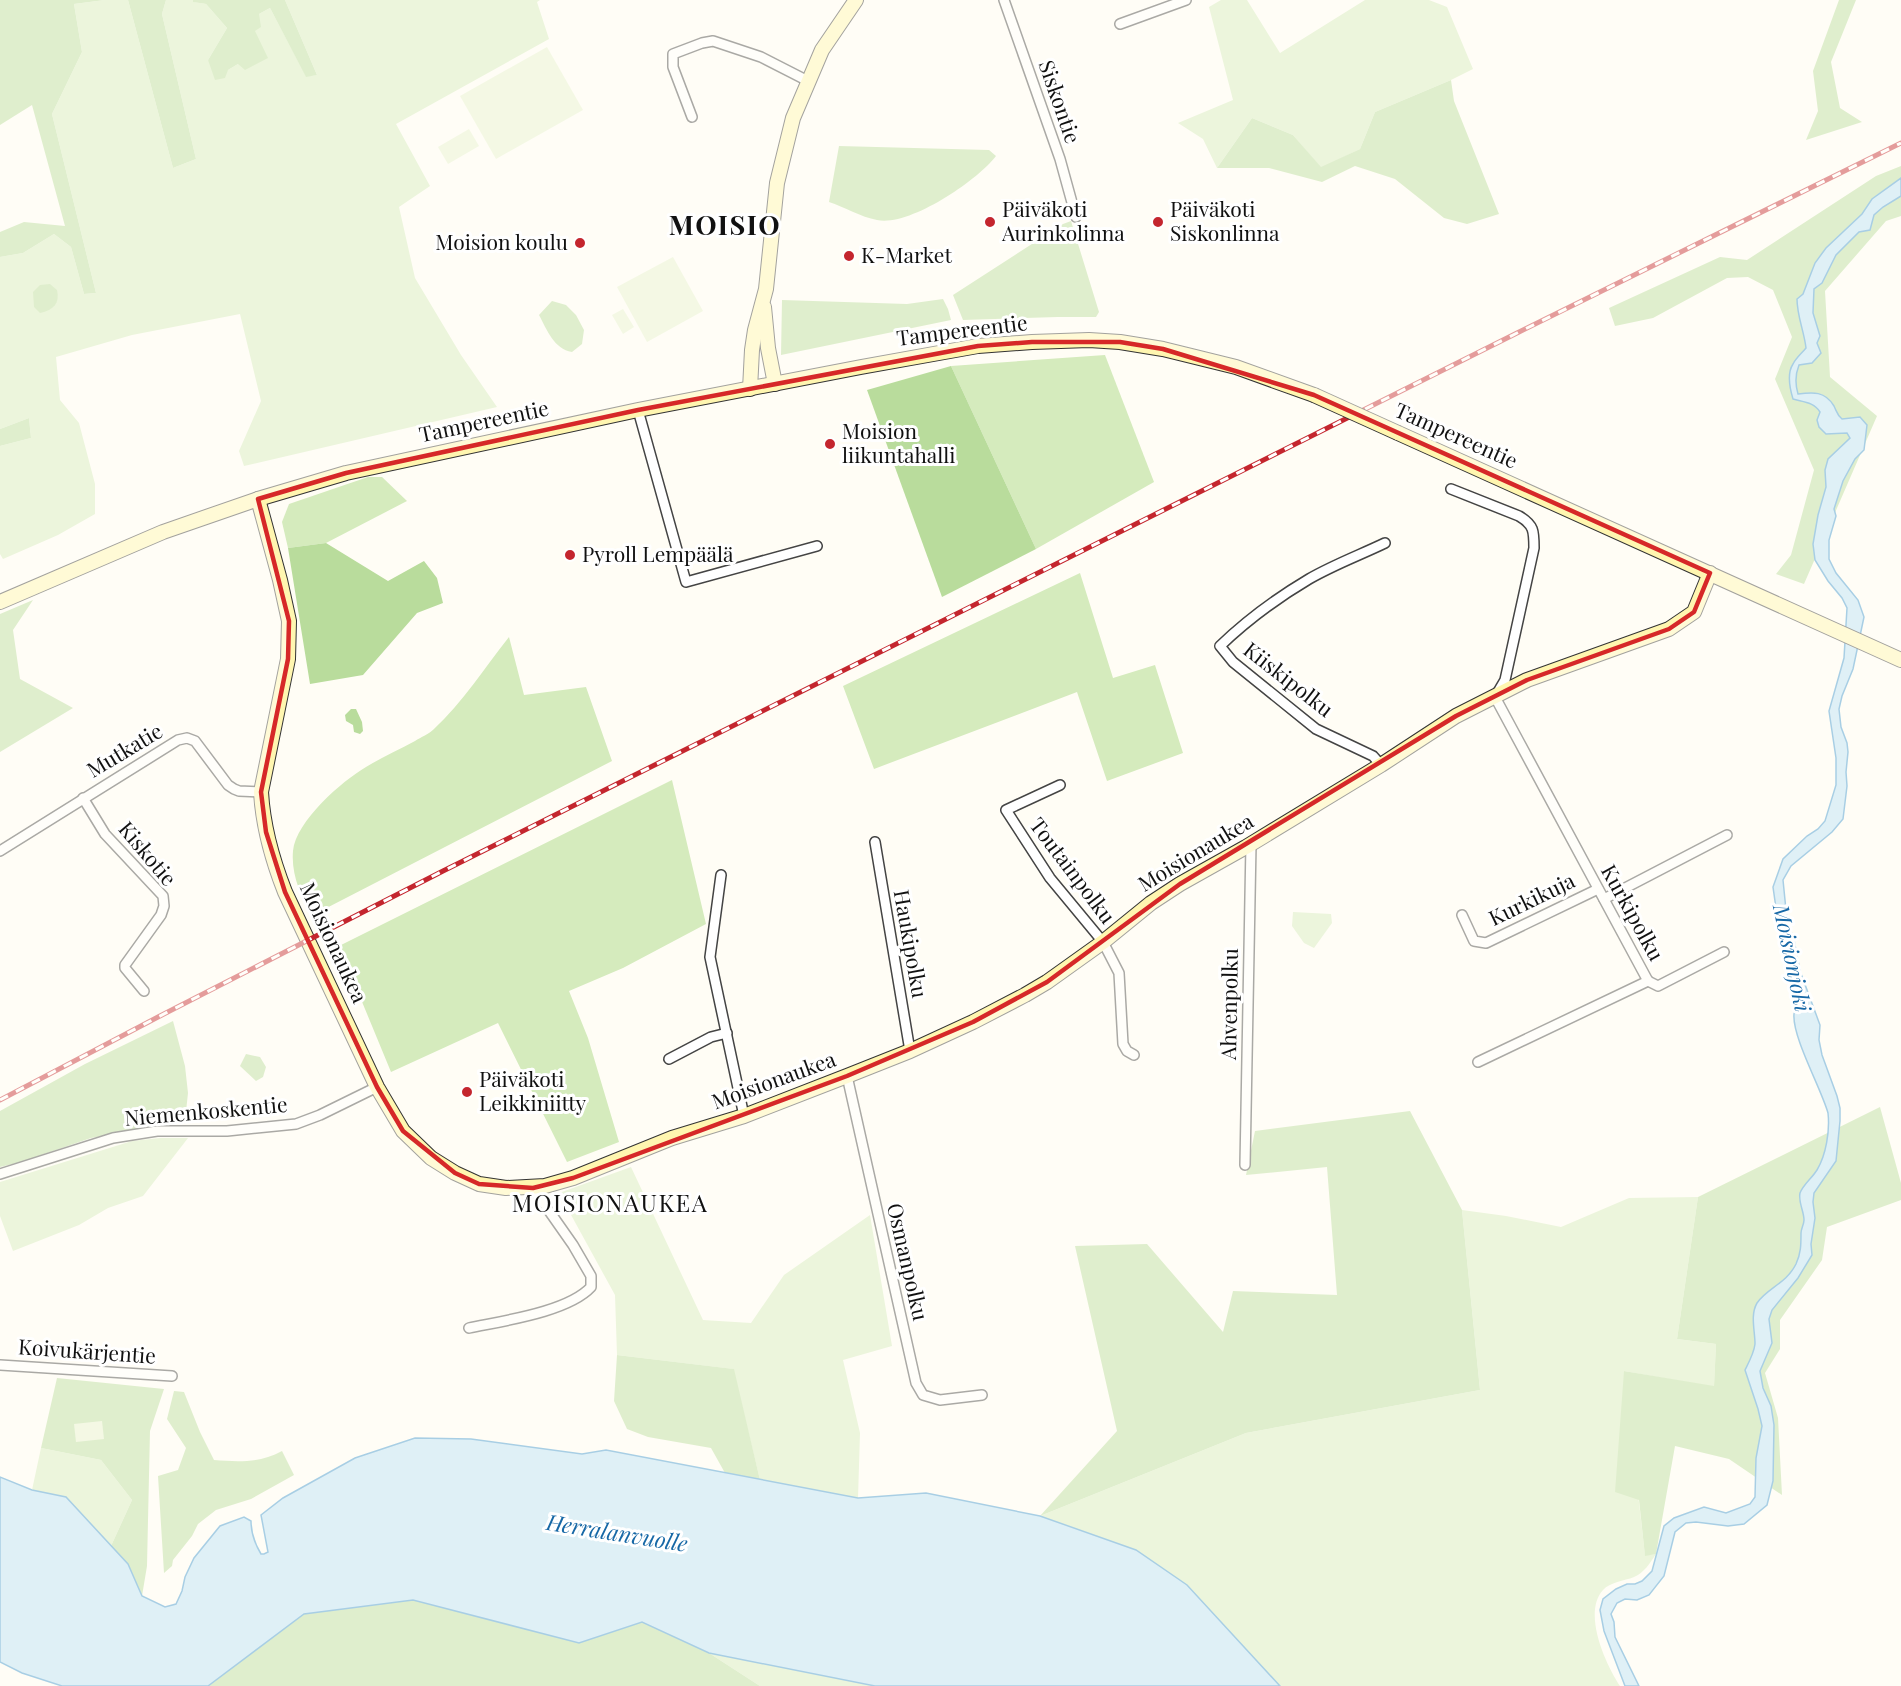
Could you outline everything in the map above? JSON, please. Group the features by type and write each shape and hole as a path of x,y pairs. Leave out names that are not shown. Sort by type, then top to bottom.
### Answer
{"street":[{"path":"750,388 752,350 763,302 777,183 793,118 822,50 856,0"},
{"name":"Siskontie","path":"1004,0 1060,159 1077,217"},
{"path":"1120,24 1186,0"},
{"path":"692,117 673,67 673,54 702,42 713,41 761,57 808,81"},
{"path":"763,302 768,350 775,384"},
{"name":"Tampereentie","path":"0,602 163,531 258,499 346,473 638,410 978,346 1089,340 1163,349 1236,367 1314,395 1901,660"},
{"path":"638,410 686,582 817,546"},
{"path":"1451,489 1519,516 1528,521 1534,531 1534,548 1505,680 1495,697"},
{"name":"Moisionaukea","path":"258,499 280,580 288,621 288,659 261,792 266,832 273,861 285,892 377,1087 404,1131 431,1158 455,1173 479,1184 506,1188 533,1188 573,1179 672,1138 744,1116 847,1076 910,1051 973,1022 1040,986 1180,884 1381,765 1456,716 1527,680 1669,629 1695,612 1710,573"},
{"name":"Kiiskipolku","path":"1381,765 1373,756 1316,729 1233,662 1220,646 1268,605 1302,583 1385,543"},
{"name":"Kurkipolku","path":"1478,1062 1648,981 1495,697"},
{"name":"Mutkatie","path":"0,851 178,740 187,738 195,741 228,785 239,791 261,792"},
{"name":"Toutainpolku","path":"1060,785 1006,810 1050,878 1103,942"},
{"name":"Kiskotie","path":"83,798 105,834 163,896 164,906 161,915 125,965 144,991"},
{"path":"1604,899 1727,836"},
{"name":"Haukipolku","path":"875,842 910,1051"},
{"name":"Ahvenpolku","path":"1245,1165 1251,844"},
{"path":"721,875 710,957 744,1116"},
{"name":"Kurkikuja","path":"1462,915 1474,941 1486,943 1598,889"},
{"path":"1103,942 1119,974 1123,1044 1127,1051 1134,1055"},
{"path":"1648,981 1658,986 1724,952"},
{"path":"669,1059 711,1037 727,1033"},
{"name":"Osmanpolku","path":"847,1076 916,1383 923,1395 940,1400 982,1395"},
{"name":"Niemenkoskentie","path":"0,1174 113,1138 157,1131 227,1131 296,1124 377,1087"},
{"path":"469,1328 529,1316 569,1303 585,1294 591,1287 591,1276 573,1245 533,1188"},
{"name":"Koivukärjentie","path":"0,1365 172,1376"}],"highlighted area":[{"path":"1032,342 1120,342 1163,349 1314,395 1710,573 1694,612 1669,629 1527,680 1456,716 1180,884 1047,982 973,1022 847,1076 573,1178 533,1188 479,1184 455,1173 403,1131 377,1087 285,892 266,832 261,792 288,659 289,621 258,499 346,473 638,410 978,346"}],"green space":[{"path":"0,0 105,0 74,4 82,52 52,114 96,293 84,294 71,247 54,234 23,253 0,257 0,232 24,222 65,226 32,105 0,125"},
{"path":"128,0 173,168 196,159 162,14 166,0 193,0 206,4 227,28 208,60 228,70 238,64 255,31 259,14 270,8 306,76 317,75 285,0 540,0 537,2 549,39 396,124 430,186 399,207 415,278 461,355 497,407 244,466 239,451 261,401 240,314 132,335 56,357 60,400 79,423 95,484 95,514 58,535 3,559 0,554 0,446 31,438 29,418 0,429 0,257 23,253 54,234 71,247 84,294 96,293 52,114 82,52 74,4"},
{"path":"128,0 166,0 162,14 196,159 173,168"},
{"path":"193,0 285,0 317,75 306,77 270,8 259,14 261,27 255,31 268,58 245,70 238,64 228,70 225,78 215,80 208,60 227,28 206,4 193,2"},
{"path":"1221,0 1247,0 1280,53 1365,0 1429,0 1447,7 1473,69 1375,112 1360,149 1321,168 1293,135 1252,118 1217,168 1203,139 1178,123 1233,100 1209,7"},
{"path":"1839,0 1856,0 1831,62 1840,108 1862,122 1806,140 1818,111 1813,71"},
{"path":"547,47 583,110 496,159 460,96"},
{"path":"1451,80 1454,101 1499,214 1467,224 1444,218 1395,179 1355,166 1322,182 1269,168 1217,168 1252,118 1293,135 1321,167 1360,149 1375,112"},
{"path":"469,129 479,146 448,164 438,147"},
{"path":"839,146 989,150 996,156 974,178 941,200 906,216 891,220 877,220 829,202"},
{"path":"1901,166 1901,216 1886,221 1825,291 1830,377 1877,416 1804,584 1776,574 1791,555 1814,470 1775,379 1792,337 1773,290 1748,277 1727,278 1653,318 1615,326 1609,308 1720,257 1747,260 1876,176"},
{"path":"1071,221 1099,312 1096,317 963,320 953,295"},
{"path":"673,257 703,311 647,342 617,287"},
{"path":"50,284 57,290 57,302 49,310 40,313 34,307 33,292 40,285"},
{"path":"943,299 951,320 781,355 782,300 907,304"},
{"path":"552,301 566,305 576,315 584,330 582,344 572,352 556,343 539,315"},
{"path":"623,309 634,327 623,334 612,315"},
{"path":"1105,355 1154,482 1036,549 951,366"},
{"path":"951,366 1036,549 942,597 867,390"},
{"path":"29,418 31,438 0,446 0,429"},
{"path":"368,477 382,477 407,501 326,543 288,548 282,522 289,504"},
{"path":"326,543 388,581 424,561 437,578 443,603 417,613 363,675 310,684 288,548"},
{"path":"1080,573 1113,678 1155,665 1183,753 1107,781 1077,692 874,769 843,686"},
{"path":"33,600 13,630 20,679 73,708 0,752 0,614"},
{"path":"509,637 524,695 586,687 612,761 311,916 300,893 293,860 296,839 302,827 333,792 356,773 425,735 445,719"},
{"path":"351,709 356,709 362,722 363,731 360,734 354,732 353,725 346,721 345,715"},
{"path":"672,780 706,924 623,968 569,991 588,1038 619,1142 567,1162 498,1023 391,1072 339,946"},
{"path":"1293,912 1331,914 1332,923 1314,948 1304,943 1292,926"},
{"path":"173,1021 185,1066 188,1093 185,1121 91,1138 0,1167 0,1111 85,1064"},
{"path":"246,1054 260,1057 266,1067 263,1077 256,1081 240,1066"},
{"path":"1880,1107 1901,1183 1901,1200 1827,1227 1822,1260 1780,1320 1780,1349 1765,1373 1778,1418 1782,1495 1729,1459 1675,1446 1656,1554 1645,1556 1639,1500 1615,1492 1624,1371 1714,1386 1716,1344 1677,1339 1698,1197"},
{"path":"1410,1111 1462,1210 1480,1390 1246,1433 1040,1516 1117,1431 1075,1246 1147,1244 1223,1332 1233,1291 1337,1295 1327,1167 1246,1175 1255,1131"},
{"path":"188,1138 143,1196 108,1208 79,1225 13,1251 0,1216 0,1182 132,1141"},
{"path":"631,1167 703,1320 751,1323 784,1275 870,1215 892,1346 843,1360 860,1433 858,1498 760,1480 733,1369 617,1355 615,1295 559,1193"},
{"path":"1698,1197 1677,1339 1716,1344 1714,1387 1624,1371 1645,1555 1656,1554 1641,1573 1609,1585 1597,1600 1595,1625 1598,1639 1608,1665 1620,1686 1280,1686 1187,1585 1136,1550 1040,1516 1246,1433 1480,1390 1462,1210 1561,1227 1629,1198"},
{"path":"617,1355 734,1369 760,1480 725,1473 711,1448 648,1437 627,1429 614,1401"},
{"path":"57,1378 164,1389 150,1431 147,1566 142,1596 128,1564 111,1546 132,1500 101,1460 41,1448"},
{"path":"174,1391 184,1392 214,1460 249,1461 266,1458 282,1451 294,1475 251,1499 216,1510 198,1524 192,1536 173,1560 172,1566 164,1573 158,1476 178,1470 186,1448 167,1419"},
{"path":"102,1421 104,1439 76,1442 74,1424"},
{"path":"41,1448 101,1460 132,1500 111,1546 66,1497 32,1490"},
{"path":"413,1600 579,1643 642,1622 709,1653 760,1686 208,1686 304,1614"},
{"path":"709,1653 875,1686 760,1686"}],"water":[{"name":"Moisionjoki","path":"1901,178 1901,196 1874,215 1870,230 1859,232 1836,255 1822,283 1814,289 1813,313 1820,336 1817,343 1821,353 1812,363 1799,365 1796,380 1798,394 1823,395 1842,419 1860,417 1867,425 1864,450 1855,459 1843,481 1834,509 1836,516 1829,540 1829,559 1836,573 1858,600 1864,617 1853,669 1839,709 1848,752 1843,819 1832,832 1791,866 1783,880 1787,920 1794,940 1800,971 1820,1025 1819,1040 1822,1055 1840,1108 1836,1161 1814,1193 1815,1218 1811,1244 1812,1255 1798,1278 1772,1310 1769,1319 1772,1343 1760,1371 1763,1388 1771,1406 1774,1425 1773,1481 1767,1505 1744,1524 1728,1526 1686,1523 1675,1532 1664,1576 1649,1595 1637,1600 1625,1599 1617,1603 1611,1614 1615,1637 1639,1686 1625,1686 1604,1631 1600,1610 1603,1599 1616,1589 1642,1581 1652,1571 1664,1526 1674,1518 1704,1507 1726,1513 1750,1504 1755,1497 1756,1458 1762,1426 1745,1370 1755,1344 1753,1323 1755,1308 1761,1298 1787,1276 1796,1264 1800,1253 1804,1220 1800,1193 1817,1170 1827,1143 1828,1113 1797,1036 1794,1012 1802,1002 1782,950 1773,887 1783,859 1825,821 1836,785 1836,758 1829,711 1844,658 1847,608 1815,560 1813,544 1826,487 1825,470 1828,459 1850,438 1847,433 1826,434 1819,427 1817,420 1820,412 1818,409 1811,404 1793,399 1790,376 1794,362 1806,348 1797,299 1803,294 1815,263 1826,248 1862,214 1872,199"},
{"name":"Herralanvuolle","path":"415,1438 471,1439 582,1454 606,1450 858,1498 926,1493 1040,1516 1136,1550 1187,1585 1280,1686 875,1686 709,1653 642,1622 579,1643 413,1600 304,1614 208,1686 62,1686 22,1673 0,1662 0,1477 32,1490 66,1497 128,1564 142,1596 165,1607 176,1604 194,1558 220,1526 244,1517 251,1521 255,1542 261,1554 264,1554 268,1552 261,1515 283,1498 355,1458"}],"railway":[{"path":"0,1100 443,871 1901,143"}],"place":[{"name":"Päiväkoti Aurinkolinna","path":"990,222"},
{"name":"Päiväkoti Siskonlinna","path":"1158,222"},
{"name":"Moision koulu","path":"580,243"},
{"name":"K-Market","path":"849,256"},
{"name":"Moision liikuntahalli","path":"830,444"},
{"name":"Pyroll Lempäälä","path":"570,555"},
{"name":"Päiväkoti Leikkiniitty","path":"467,1092"}],"district":[{"name":"MOISIO","path":"725,226"},
{"name":"MOISIONAUKEA","path":"610,1204"}]}
